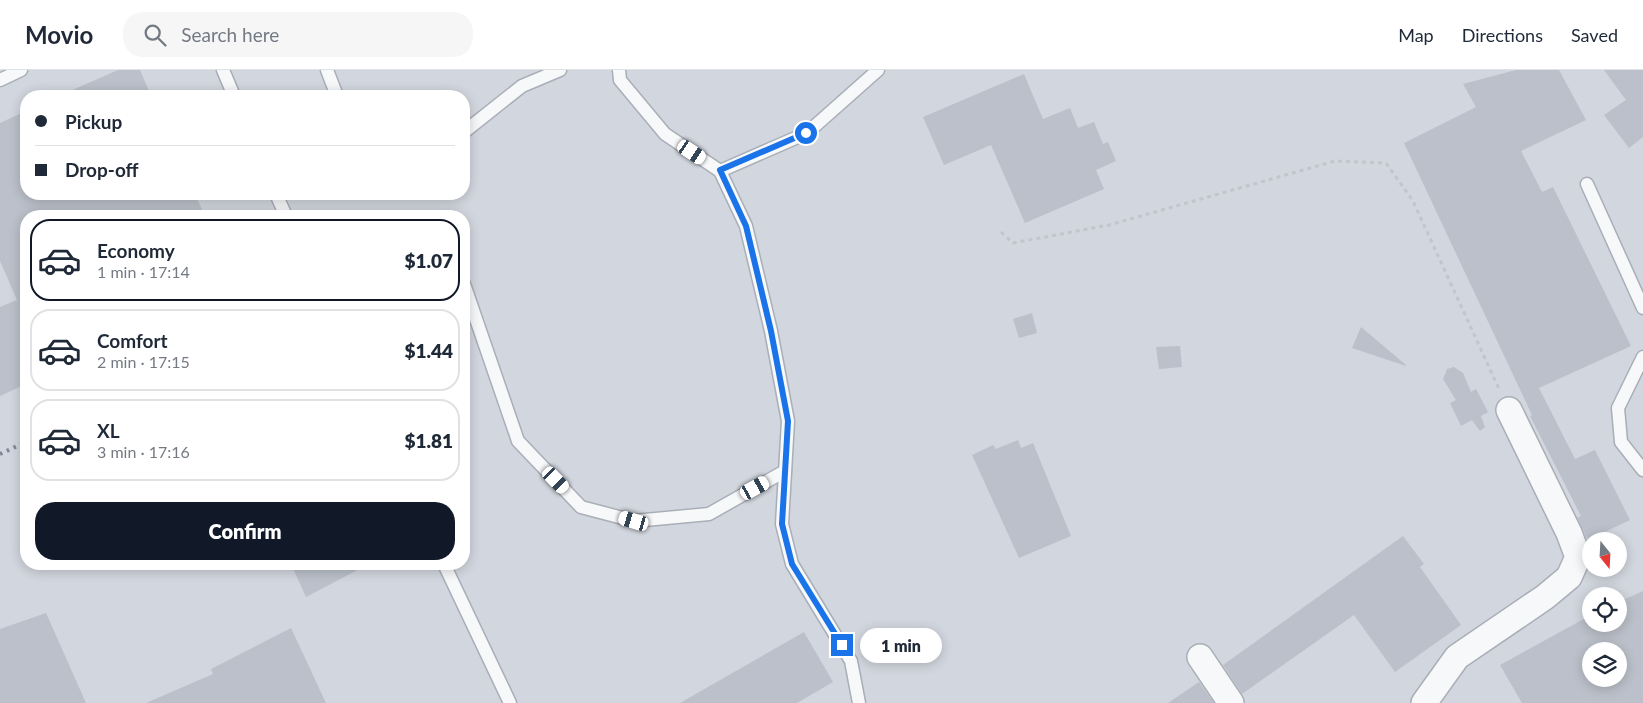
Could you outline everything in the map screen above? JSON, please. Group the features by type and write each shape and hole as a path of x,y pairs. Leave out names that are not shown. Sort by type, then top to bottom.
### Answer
{"street":[{"path":"1424,703 1456,657 1551,592 1569,577 1578,557 1569,533 1509,410"},
{"path":"1200,657 1231,703"}],"lane":[{"path":"0,80 21,70"},
{"path":"223,70 231,90"},
{"path":"327,70 335,90"},
{"path":"470,127 522,86 560,70"},
{"path":"618,70 620,80 665,134 720,170 746,226 771,331 788,421 782,524 792,564 851,661 859,703"},
{"path":"720,170 806,133 878,70"},
{"path":"1587,184 1643,308"},
{"path":"470,301 518,441 581,507 634,521 709,514 785,471"},
{"path":"1643,357 1618,408 1621,442 1643,470"},
{"path":"447,570 510,703"}],"path":[{"path":"1001,232 1013,243 1110,224 1335,160 1386,163 1413,201 1509,410"}],"shaded area":[{"path":"0,70 1643,70 1643,703 0,703"}],"building":[{"path":"118,70 140,70 148,90 73,90"},
{"path":"1516,70 1559,70 1586,120 1521,151 1542,192 1553,187 1631,346 1539,388 1575,459 1595,450 1630,520 1605,532 1584,532 1577,518 1581,516 1530,416 1532,415 1404,143 1476,107 1463,84"},
{"path":"1604,70 1643,70 1643,137 1629,148 1604,115 1626,100"},
{"path":"1024,74 1043,119 1070,108 1078,128 1094,122 1103,144 1108,142 1116,161 1096,170 1104,189 1025,223 991,145 944,165 923,117"},
{"path":"20,114 20,200 198,200 202,210 20,210 20,387 0,396 0,307 17,300 0,261 0,123"},
{"path":"1032,313 1037,333 1019,338 1013,319"},
{"path":"1361,327 1406,365 1406,366 1352,348"},
{"path":"1180,346 1182,367 1159,369 1156,347"},
{"path":"1454,367 1463,373 1471,392 1476,389 1488,412 1481,416 1485,427 1480,431 1472,420 1461,426 1450,403 1456,400 1443,379 1447,369"},
{"path":"1018,440 1021,448 1033,443 1071,536 1019,558 972,455 993,445 996,449"},
{"path":"1403,536 1424,564 1420,567 1461,625 1395,672 1354,615 1242,694 1223,665"},
{"path":"294,570 358,570 306,597"},
{"path":"1643,591 1643,703 1522,703 1500,665 1582,620 1582,632 1627,632 1627,598"},
{"path":"46,613 86,703 0,703 0,629"},
{"path":"291,628 326,703 146,703 213,674 211,669"},
{"path":"804,632 833,682 797,703 680,703"},
{"path":"1199,682 1214,703 1168,703"}],"railway":[{"path":"0,454 20,445"}],"route":[{"path":"806,133 720,170 746,226 771,331 788,421 782,524 792,564 842,645"}]}
